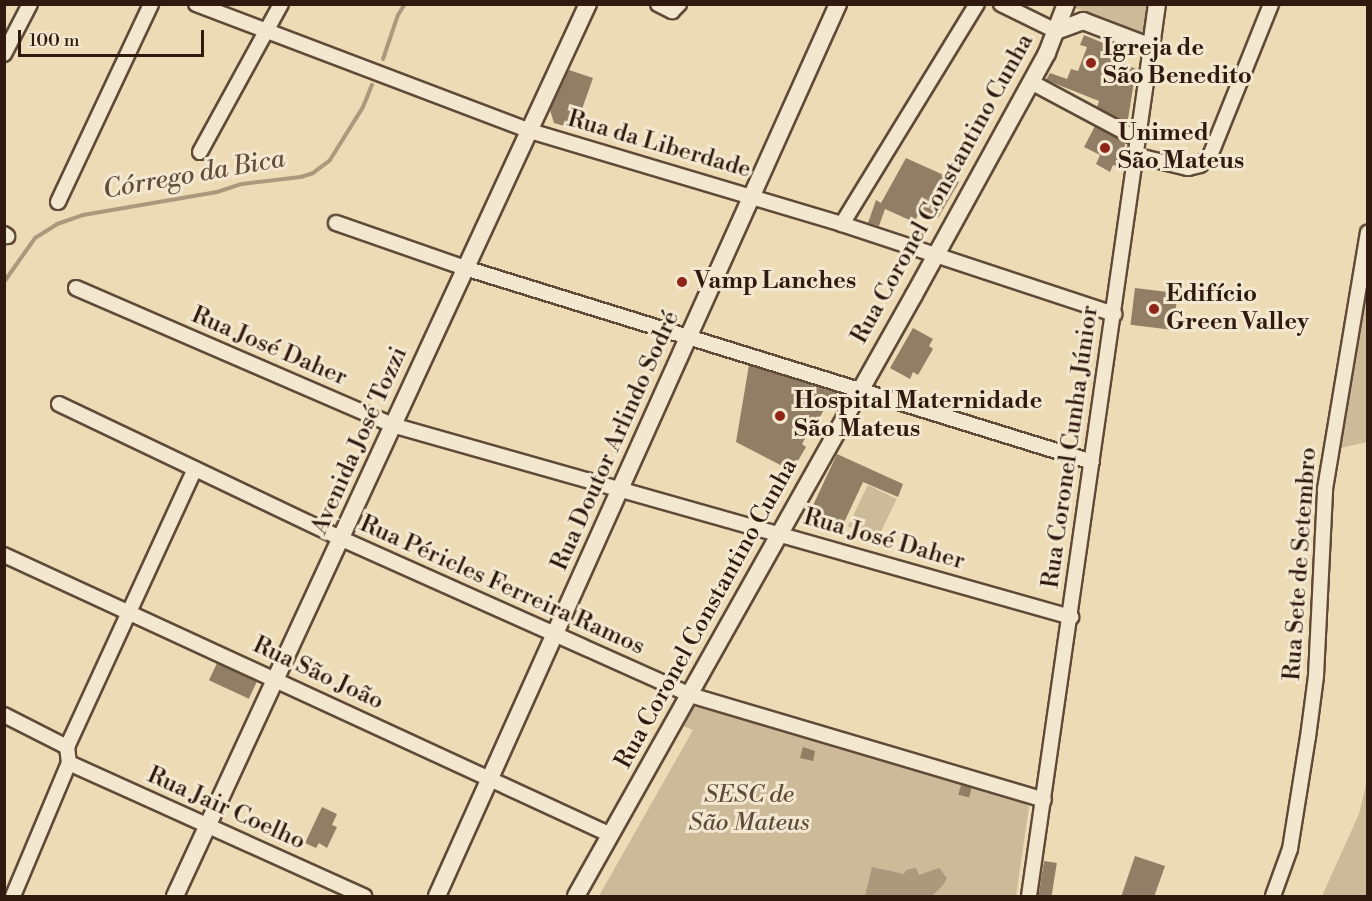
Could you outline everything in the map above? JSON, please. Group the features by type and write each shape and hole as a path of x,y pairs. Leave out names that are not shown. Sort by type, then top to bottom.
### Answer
{"street":[{"path":"4,54 30,4"},
{"path":"58,202 151,4"},
{"name":"Rua da Liberdade","path":"196,4 530,131 842,224 1114,314"},
{"path":"200,152 281,4"},
{"name":"Avenida José Tozzi","path":"175,897 588,4"},
{"path":"658,4 676,8"},
{"name":"Rua Doutor Arlindo Sodré","path":"437,897 838,4"},
{"path":"842,224 977,4"},
{"path":"1001,4 1056,31 1083,21"},
{"path":"1068,4 1083,21 1151,47"},
{"name":"Rua Coronel Constantino Cunha","path":"576,897 936,255 1031,82 1068,4"},
{"name":"Rua Coronel Cunha Júnior","path":"1029,897 1071,617 1114,314 1136,138 1157,4"},
{"path":"1134,155 1188,168 1200,165 1210,156 1271,4"},
{"path":"1031,82 1136,138"},
{"path":"336,223 465,268 1092,462"},
{"name":"Rua Sete de Setembro","path":"1273,897 1290,849 1308,737 1316,676 1324,489 1368,233"},
{"name":"Rua José Daher","path":"76,288 392,425 1071,617"},
{"name":"Rua Péricles Ferreira Ramos","path":"59,404 342,539 690,695 1044,800"},
{"path":"13,897 69,763 68,747 195,469"},
{"name":"Rua São João","path":"4,555 612,835"},
{"path":"4,715 68,747"},
{"name":"Rua Jair Coelho","path":"69,763 364,897"}],"green space":[{"path":"1073,4 1149,5 1144,32 1136,35 1073,7"},
{"path":"1367,278 1367,442 1336,449 1353,339"},
{"path":"868,485 897,499 877,540 848,526"},
{"name":"SESC de São Mateus","path":"701,705 1026,802 1029,807 1016,896 599,896 693,730 683,726 694,707"},
{"path":"1367,781 1367,896 1322,896 1359,814"}],"shaded area":[{"path":"872,867 904,874 906,870 916,868 919,875 939,868 947,878 932,896 865,896"}],"building":[{"path":"1084,35 1108,45 1104,55 1136,69 1128,119 1124,121 1097,107 1099,101 1046,80 1050,73 1067,79 1071,69 1078,71 1087,47 1080,45"},
{"path":"569,70 593,78 575,129 554,123 550,110"},
{"name":"Unimed São Mateus","path":"1095,126 1125,142 1123,168 1113,165 1110,172 1096,164 1100,155 1084,147"},
{"path":"906,158 959,182 938,218 921,210 914,222 885,209 879,226 868,223 876,200 881,203"},
{"name":"Edifício Green Valley","path":"1135,288 1178,293 1173,330 1130,325"},
{"path":"913,328 933,339 929,346 933,349 918,375 913,372 910,379 890,368"},
{"name":"Hospital Maternidade São Mateus","path":"749,365 837,393 831,404 828,402 814,428 811,427 802,444 806,447 792,471 736,442"},
{"path":"837,454 903,484 898,497 863,482 841,529 809,514"},
{"path":"217,663 257,682 249,699 209,680"},
{"path":"803,747 815,751 813,761 800,758"},
{"path":"961,785 972,788 969,798 958,795"},
{"path":"322,807 337,814 332,825 337,827 327,848 319,843 316,848 305,843"},
{"path":"1135,856 1165,866 1154,897 1121,897"},
{"path":"1044,861 1057,863 1052,896 1038,896"}],"waterway":[{"name":"Córrego da Bica","path":"383,59 398,15 405,4"},
{"name":"Córrego da Bica","path":"4,282 35,238 57,224 83,215 217,192 242,184 301,177 313,173 330,160 363,107 372,85"}],"place":[{"name":"Igreja de São Benedito","path":"1091,63"},
{"name":"Unimed São Mateus","path":"1105,148"},
{"name":"Vamp Lanches","path":"682,282"},
{"name":"Edifício Green Valley","path":"1154,309"},
{"name":"Hospital Maternidade São Mateus","path":"780,416"}]}
